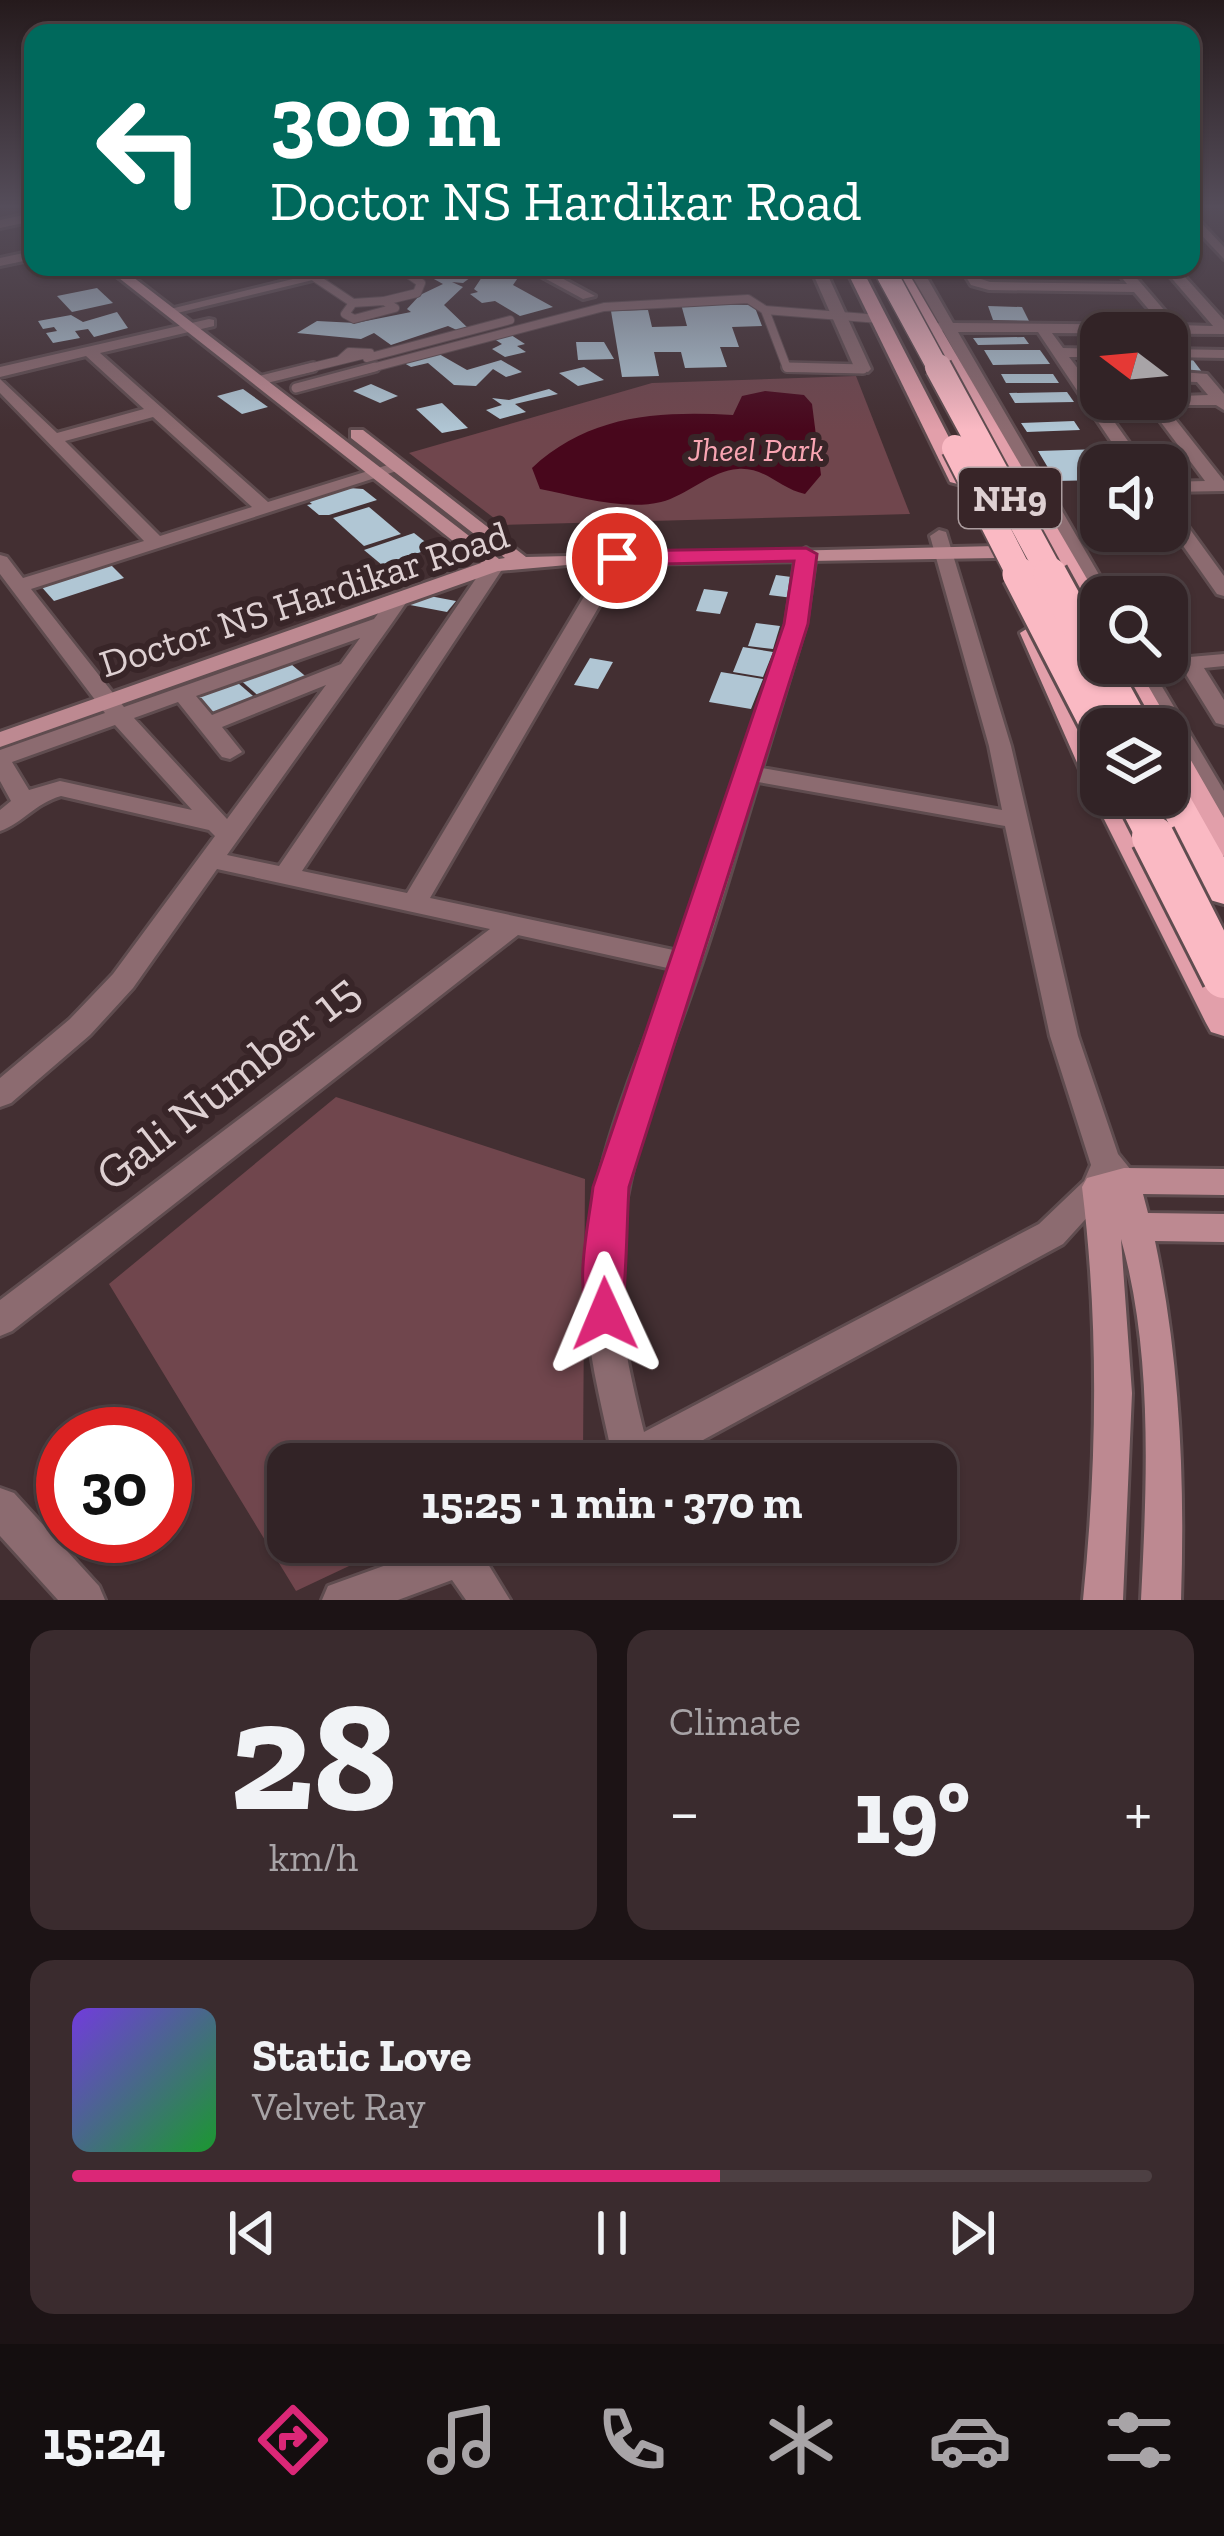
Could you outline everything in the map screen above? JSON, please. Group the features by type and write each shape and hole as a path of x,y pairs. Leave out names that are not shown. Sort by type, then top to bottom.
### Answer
{"highway":[{"name":"NH9","path":"864,281 1087,708"},
{"name":"NH9","path":"890,281 1124,708"},
{"path":"1143,816 1224,977"},
{"path":"1183,816 1224,891"}],"main road":[{"path":"863,281 992,543 1080,736"},
{"path":"907,281 940,327 1006,458 1080,588"},
{"path":"951,462 1006,458"},
{"path":"1041,650 1080,650"},
{"path":"1188,781 1224,846"},
{"path":"1118,816 1224,1023"},
{"path":"1188,953 1224,949"}],"street":[{"path":"130,281 169,310 200,325 502,558 286,875"},
{"path":"154,281 189,306 200,325"},
{"path":"169,310 298,281"},
{"path":"558,281 588,296"},
{"path":"823,281 862,368"},
{"path":"920,281 940,327 1089,576"},
{"path":"977,281 1137,288"},
{"path":"1025,281 1028,286"},
{"path":"1131,281 1157,312"},
{"path":"1181,281 1224,329"},
{"path":"0,372 200,325"},
{"path":"940,327 1080,328"},
{"path":"1042,328 1080,386"},
{"path":"1188,329 1224,329"},
{"path":"89,351 265,509"},
{"path":"1058,352 1080,352"},
{"path":"1188,353 1224,354"},
{"path":"1074,377 1080,377"},
{"path":"1188,377 1202,377 1222,402"},
{"path":"270,378 296,388 390,470"},
{"path":"0,385 156,543"},
{"path":"1188,401 1222,402"},
{"path":"53,439 156,411"},
{"path":"1168,420 1221,485"},
{"path":"19,586 390,470"},
{"path":"1188,486 1221,485"},
{"path":"1188,539 1224,590"},
{"name":"Doctor NS Hardikar Road","path":"0,722 108,702 502,558 992,543"},
{"path":"941,544 1016,820 1064,1036 1120,1226 1114,1496 1103,1600"},
{"name":"Doctor NS Hardikar Road","path":"0,740 398,600 502,558 806,554 941,544"},
{"path":"624,1443 602,1276 611,1187 796,624 806,554"},
{"path":"413,902 617,558"},
{"path":"0,561 217,839"},
{"path":"0,1095 80,1027 123,981 217,839 398,600"},
{"path":"24,802 0,759 108,702 183,694 382,623"},
{"path":"1224,660 1190,663 1224,718"},
{"path":"208,724 349,668"},
{"path":"1149,684 1224,811"},
{"path":"183,694 230,752"},
{"path":"748,772 1016,820"},
{"path":"0,823 46,789 60,788 217,839 286,875 688,963"},
{"name":"Gali Number 15","path":"0,1320 515,924"},
{"path":"661,1443 1051,1234 1109,1176 1224,1182"},
{"path":"1120,1226 1149,1283 1166,1517 1161,1600"},
{"path":"1051,1234 1120,1226 1224,1228"},
{"path":"0,1507 85,1600"},
{"path":"342,1600 440,1563"},
{"path":"478,1563 490,1600"}],"lane":[{"path":"320,281 353,303 417,293 418,281"},
{"path":"296,388 604,307 736,298 755,301 765,310 787,368 862,368"},
{"path":"353,303 345,314 353,319 395,308 384,301"},
{"path":"765,310 879,319"},
{"path":"270,378 510,320"}],"green space":[{"name":"Jheel Park","path":"856,376 910,514 503,525 409,453 652,383"},
{"path":"336,1097 585,1179 583,1443 267,1443 267,1543 192,1420 192,1407 184,1407 109,1284"},
{"path":"279,1563 355,1563 296,1591"}],"shaded area":[{"path":"765,391 804,395 812,404 821,475 805,494 748,469 719,474 670,499 646,504 600,502 540,489 532,468 577,437 651,416 733,415 742,396"}],"building":[{"path":"437,281 466,281 452,282 463,287 444,305 469,329 461,332 448,326 391,345 374,333 361,339 297,333 317,321 356,323 411,312 407,309 420,295 443,284"},
{"path":"480,281 516,281 513,285 553,307 520,316 495,301 482,303 470,294 478,292 474,289"},
{"path":"97,288 113,303 72,312 57,296"},
{"path":"681,304 754,305 762,326 732,327 739,347 720,347 727,367 685,368 681,352 654,352 659,376 622,377 611,311 648,310 652,327 687,326"},
{"path":"988,306 1022,307 1029,321 993,320"},
{"path":"117,312 128,328 94,337 88,329 75,331 80,338 53,343 46,333 57,331 43,329 38,321 71,315 83,322"},
{"path":"508,333 525,344 517,346 526,352 505,357 492,349 502,344 491,337"},
{"path":"1024,337 1029,344 978,345 973,338"},
{"path":"576,342 604,342 614,359 578,360"},
{"path":"984,350 1040,350 1050,364 993,365"},
{"path":"439,354 467,370 501,360 522,372 506,377 493,369 476,386 454,385 428,363 411,367 404,363"},
{"path":"1188,356 1190,356 1202,372 1188,372"},
{"path":"584,367 604,380 578,386 559,373"},
{"path":"1001,374 1053,374 1059,383 1006,383"},
{"path":"371,384 398,396 380,403 353,391"},
{"path":"243,389 268,407 242,414 217,396"},
{"path":"549,389 558,394 515,404 526,412 500,419 486,410 502,405 492,398 509,400"},
{"path":"1067,392 1074,402 1015,403 1009,393"},
{"path":"442,403 468,428 442,433 416,409"},
{"path":"1074,421 1080,430 1027,432 1021,423"},
{"path":"1080,450 1080,480 1056,481 1038,451"},
{"path":"349,488 363,489 377,500 329,515 319,515 307,505 312,504 307,500"},
{"path":"369,507 401,534 364,546 333,518"},
{"path":"414,533 433,548 382,565 364,550"},
{"path":"108,562 124,578 54,601 39,584"},
{"path":"776,575 799,578 793,598 769,595"},
{"path":"704,589 728,592 720,614 696,611"},
{"path":"419,594 456,601 447,612 410,605"},
{"path":"756,623 780,626 773,649 748,646"},
{"path":"743,647 773,652 763,677 733,672"},
{"path":"590,658 613,662 598,689 574,685"},
{"path":"285,659 310,680 263,700 238,678"},
{"path":"721,672 763,679 751,709 709,702"},
{"path":"231,677 260,702 216,721 188,695"}],"route":[{"path":"605,1314 602,1276 611,1187 796,624 806,554 617,558"}]}
